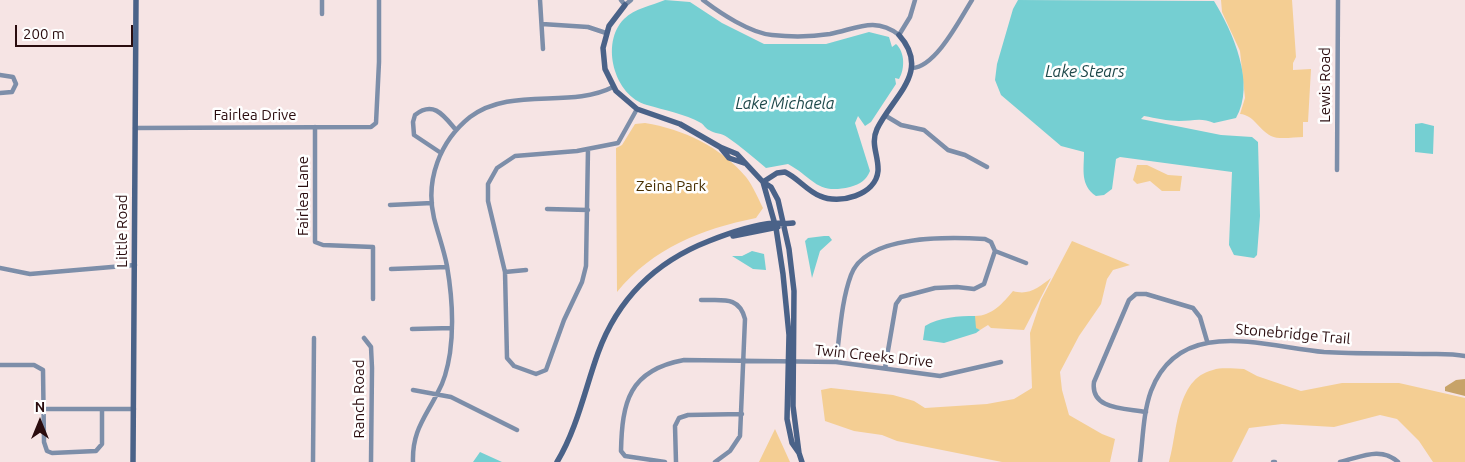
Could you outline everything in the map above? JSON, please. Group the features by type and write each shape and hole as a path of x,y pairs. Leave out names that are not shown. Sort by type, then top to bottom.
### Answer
{"street":[{"name":"Little Road","path":"133,462 136,0"},
{"path":"322,0 322,14"},
{"name":"Fairlea Drive","path":"135,128 371,127 374,125 379,62 379,0"},
{"path":"540,0 543,48"},
{"path":"631,0 623,2 606,32 603,59 613,87 624,100 637,109 680,124 720,147 737,154 774,191 784,224 794,291 791,361"},
{"path":"703,0 728,17 770,35 823,35 874,24 888,27 899,35 908,49 912,68 908,82 874,139 878,166 877,177 872,187 864,192 835,199 824,198 783,172 774,174 763,182"},
{"path":"899,35 910,17 915,0"},
{"path":"912,68 919,67 931,59 954,29 972,0"},
{"name":"Lewis Road","path":"1337,170 1338,0"},
{"path":"542,24 588,26 606,32"},
{"path":"0,75 13,76 16,84 12,92 0,93"},
{"path":"413,462 418,429 438,393 447,368 452,328 452,300 447,267 432,203 432,179 441,154 456,130 471,116 495,104 573,96 613,87"},
{"path":"441,154 414,136 413,122 415,115 421,111 437,109 443,113 456,130"},
{"path":"588,149 588,252 583,277 564,320 548,367 542,373 514,366 507,358 504,272 487,196 488,184 493,172 506,160 515,156 588,149 619,141 637,109"},
{"path":"886,116 901,125 924,130 948,150 987,166"},
{"name":"Fairlea Lane","path":"315,127 315,242 323,245 366,245 373,247 374,300"},
{"path":"763,182 775,226 788,324 798,453 802,462"},
{"path":"390,205 432,203"},
{"path":"547,209 588,210"},
{"path":"557,462 572,432 606,332 635,288 656,269 679,254 708,241 793,223"},
{"path":"836,362 847,290 852,273 863,257 877,249 940,236 985,239 991,242 995,251 984,284 974,289 957,287 935,288 901,297 896,304 885,368"},
{"path":"995,251 1026,263"},
{"path":"0,268 30,274 59,273 89,267 135,265"},
{"path":"391,269 447,267"},
{"path":"504,272 526,270"},
{"path":"1146,412 1102,404 1095,397 1092,389 1129,300 1136,294 1146,294 1193,308 1200,317 1208,341"},
{"path":"701,300 734,302 742,308 745,319 740,436 730,451 715,462"},
{"path":"412,329 452,328"},
{"path":"313,462 314,338"},
{"name":"Ranch Road","path":"364,338 371,347 371,462"},
{"name":"Stonebridge Trail","path":"1140,462 1146,412 1151,390 1169,364 1188,350 1208,341 1234,340 1324,352 1465,356"},
{"name":"Twin Creeks Drive","path":"665,462 625,456 621,451 622,419 625,405 640,379 655,369 678,361 836,362 940,376 1001,362"},
{"path":"0,365 34,364 43,370 44,442 47,451 52,453 96,451 102,444 102,409"},
{"path":"413,390 438,393 451,397 517,430"},
{"path":"44,409 134,409"},
{"path":"676,462 675,426 679,418 688,415 742,414"},
{"path":"1340,462 1379,452 1392,457 1398,462"}],"green space":[{"path":"1221,0 1292,0 1296,57 1293,63 1293,70 1311,69 1308,122 1303,122 1303,137 1282,138 1271,136 1249,117 1240,114 1245,98 1240,51 1222,12"},
{"name":"Zeina Park","path":"645,123 687,135 713,148 736,166 746,177 763,208 756,218 716,228 662,252 646,263 617,292 616,148 622,145 635,124"},
{"path":"1137,165 1147,165 1168,175 1182,176 1180,191 1162,191 1150,181 1137,184 1133,180"},
{"path":"1072,241 1130,265 1113,270 1107,279 1101,304 1079,336 1060,372 1062,390 1069,415 1102,434 1115,439 1110,462 1002,462 897,441 882,435 854,431 825,421 821,390 831,388 893,395 914,401 925,408 987,404 1014,399 1032,388 1030,333 1041,300"},
{"path":"1051,278 1024,330 991,328 988,325 980,330 975,328 975,316 992,311 1013,291 1029,291"},
{"path":"1224,368 1244,369 1257,376 1301,391 1342,383 1399,383 1465,398 1465,462 1433,462 1419,441 1397,419 1380,415 1334,427 1282,424 1249,428 1232,462 1169,462 1180,408 1191,384 1201,375 1213,370"},
{"path":"775,429 790,462 759,462"}],"shaded area":[{"path":"1465,379 1465,396 1445,391 1445,387 1456,380"}],"water":[{"name":"Lake Michaela","path":"665,0 690,2 722,23 764,44 826,44 869,32 889,37 892,47 896,44 901,51 903,66 901,75 899,79 895,78 896,84 871,122 865,126 858,116 855,123 870,171 865,179 850,187 830,189 816,184 788,164 766,168 727,137 708,129 701,123 636,100 626,91 614,68 613,41 617,29 628,15"},
{"name":"Lake Stears","path":"1018,0 1214,1 1235,43 1240,58 1244,90 1242,104 1236,118 1214,123 1201,120 1175,121 1144,116 1141,119 1221,135 1252,137 1258,142 1260,216 1257,255 1254,258 1234,255 1229,245 1232,172 1120,157 1116,159 1112,189 1104,195 1096,196 1087,187 1085,182 1084,152 1061,146 1001,95 995,80 997,64 1013,9"},
{"path":"1422,123 1434,126 1433,154 1415,152 1415,124"},
{"path":"829,236 832,240 820,251 812,278 805,241 808,238"},
{"path":"752,251 764,254 766,270 753,269 732,256 742,256"},
{"path":"975,316 976,328 980,330 976,333 944,343 923,340 925,326 931,323 949,318"},
{"path":"480,452 502,462 473,462"}]}
